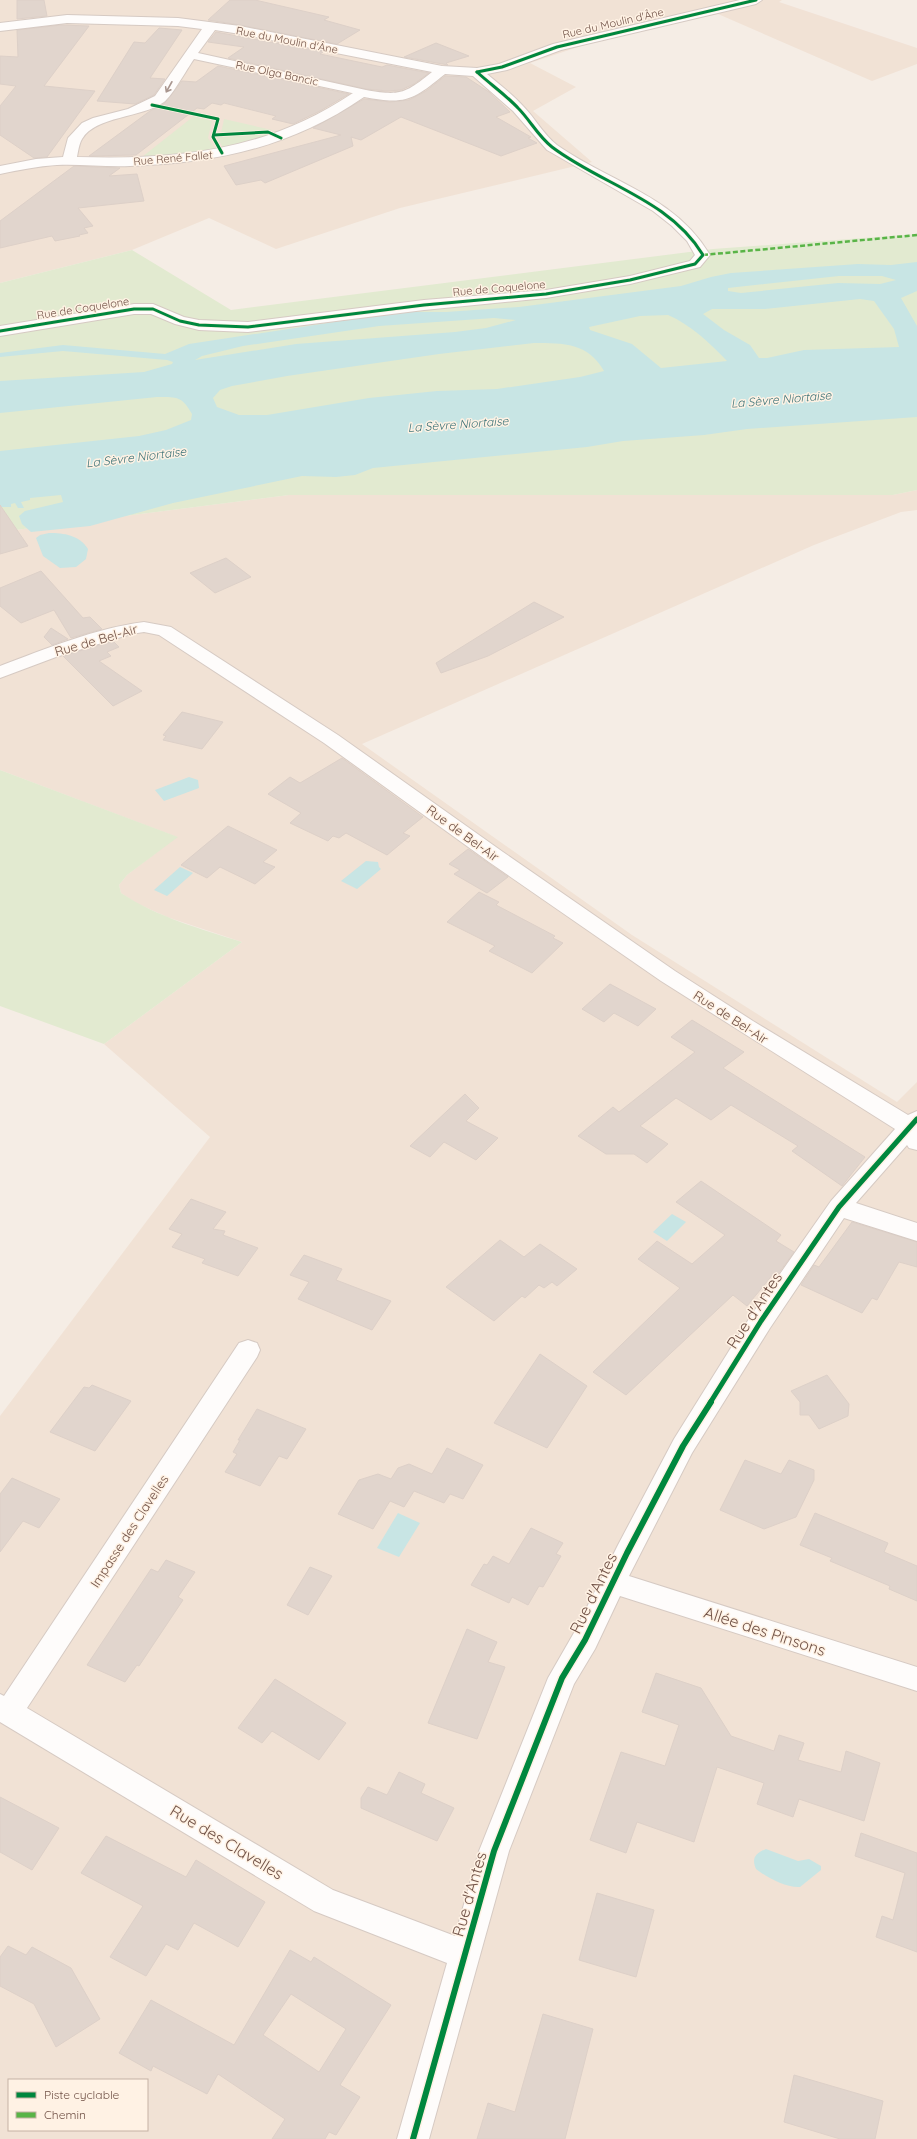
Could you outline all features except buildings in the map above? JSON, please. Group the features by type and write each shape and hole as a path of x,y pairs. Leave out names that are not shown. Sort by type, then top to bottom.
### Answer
{"street":[{"name":"Rue du Moulin d'Âne","path":"0,27 66,20 155,21 212,26 240,30 442,70 477,72 502,67 556,47 756,0"},
{"path":"69,161 75,138 81,130 98,121 133,112 156,102 166,93 175,76 191,56 206,32 212,26"},
{"name":"Rue Olga Bancic","path":"191,56 362,93"},
{"path":"362,93 394,98 408,97 442,70"},
{"name":"Rue de Coquelone","path":"0,331 134,310 153,309 180,321 199,325 248,327 424,305 546,294 630,280 696,264 703,254 700,246 681,226 646,201 551,146 517,108 477,72"},
{"name":"Rue René Fallet","path":"0,170 48,162 161,161 238,150 281,138 308,127 336,112 362,93"},
{"name":"Rue de Bel-Air","path":"0,672 50,653 129,629 150,627 165,631 331,738 502,861 668,976 784,1051 876,1104 914,1129"},
{"name":"Rue d'Antes","path":"413,2139 494,1851 560,1685 585,1640 683,1446 762,1321 839,1207 914,1129"},
{"path":"839,1207 917,1232"},
{"name":"Impasse des Clavelles","path":"5,1710 248,1350"},
{"name":"Allée des Pinsons","path":"613,1582 917,1679"},
{"name":"Rue des Clavelles","path":"5,1710 324,1901 465,1955"}],"shaded area":[{"path":"0,0 782,0 779,2 917,48 917,64 872,81 718,14 605,38 530,63 576,87 533,111 592,162 400,208 276,249 209,218 132,250 0,283"},
{"path":"917,490 917,510 901,512 814,545 362,744 632,935 897,1102 917,1082 917,2139 0,2139 0,1416 210,1137 104,1044 242,942 167,917 136,903 121,893 119,885 127,875 177,837 0,770 0,532 289,495 893,495"}],"green space":[{"path":"194,116 212,121 208,138 215,149 165,156 142,157"},
{"path":"224,119 272,130 221,133"},
{"path":"269,135 223,148 217,137"},
{"path":"917,234 917,490 893,495 289,495 0,532 0,283 132,250 231,310 713,249"},
{"path":"0,770 178,837 127,875 119,885 121,893 164,916 242,942 104,1044 0,1006"}],"water":[{"name":"La Sèvre Niortaise","path":"917,262 917,291 901,298 917,326 917,417 747,429 704,435 623,441 587,447 373,468 355,475 336,477 302,476 173,503 90,526 31,532 22,524 19,516 25,511 63,502 61,495 30,498 30,500 21,502 24,508 18,508 15,503 11,504 11,507 0,507 0,451 139,436 166,430 191,420 192,414 182,401 164,397 0,413 0,381 144,372 172,364 173,362 167,360 63,351 0,357 0,353 63,345 165,354 189,344 403,312 446,312 519,307 681,286 731,273 858,264 891,265","holes":["839,276 882,276 896,280 880,284 838,283 741,293 728,291 728,288","860,299 874,301 894,329 899,347 804,350 767,358 759,358 750,345 724,330 703,314 712,309 765,309","668,315 685,324 700,335 727,361 661,368 632,344 590,330 589,327 640,316","494,318 516,320 486,328 455,332 296,344 195,360 202,356 243,346 379,326","534,343 555,343 574,346 591,355 604,371 580,377 497,389 437,391 369,398 267,415 239,415 217,407 213,398 220,390 232,386 287,376 439,354"]},
{"path":"49,533 66,534 76,538 88,549 86,559 76,567 60,568 43,556 36,538 40,535"},
{"path":"189,777 198,780 199,788 164,801 155,790"},
{"path":"366,861 378,862 381,869 357,889 341,881"},
{"path":"180,867 193,873 167,896 154,890"},
{"path":"672,1214 686,1222 667,1241 653,1232"},
{"path":"398,1513 420,1523 399,1557 377,1548"},
{"path":"766,1849 798,1861 809,1859 821,1866 821,1870 800,1887 783,1884 756,1869 754,1862 755,1856"}],"marked path":[{"path":"703,255 917,235"}],"cycle path":[{"path":"477,72 502,67 557,47 756,0"},
{"path":"0,331 134,309 153,309 180,321 199,325 248,327 424,305 546,294 630,280 695,264 703,255 693,238 658,208 569,158 547,143 518,108 477,72"},
{"path":"152,105 218,119 213,137 222,153"},
{"path":"214,135 268,132 281,138"},
{"path":"413,2139 494,1851 562,1678 585,1640 627,1553 683,1446 761,1321 839,1207 917,1119"}]}
